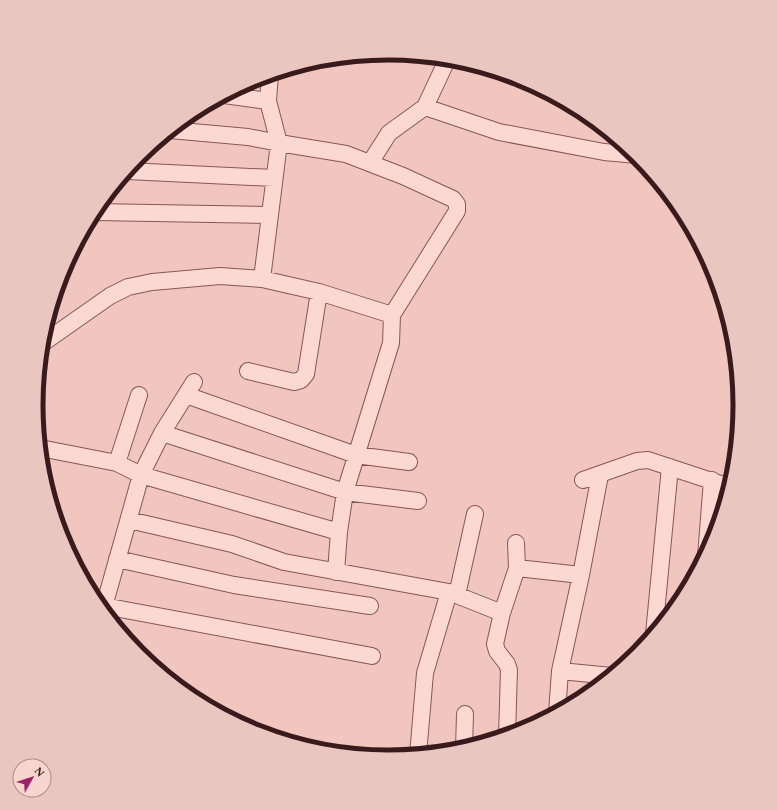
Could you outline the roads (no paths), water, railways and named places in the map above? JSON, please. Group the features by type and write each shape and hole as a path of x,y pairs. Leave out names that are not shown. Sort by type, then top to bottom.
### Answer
{"street":[{"path":"370,163 389,133 425,107 445,64"},
{"path":"262,279 278,144 268,101 269,81"},
{"path":"234,96 268,101"},
{"path":"425,107 499,132 604,152 626,154"},
{"path":"178,131 248,137 278,144 346,154 403,176 454,199 457,204 457,211 392,315 391,343 344,492 336,572"},
{"path":"134,171 274,178"},
{"path":"102,212 270,215"},
{"path":"50,337 110,296 128,287 152,282 220,276 262,279 319,292 392,315"},
{"path":"248,371 294,382 301,380 306,374 319,292"},
{"path":"105,603 141,475 162,434 190,388 356,455 409,462"},
{"path":"117,463 139,395"},
{"path":"162,434 344,492 418,501"},
{"path":"46,449 117,463 141,475 339,532"},
{"path":"583,480 637,461 648,460 724,485"},
{"path":"655,625 670,467"},
{"path":"558,706 560,671 581,575 600,475"},
{"path":"707,538 712,480"},
{"path":"418,749 425,673 453,594 475,514"},
{"path":"128,520 232,544 284,562 453,594 502,613"},
{"path":"507,729 509,670 508,664 497,651 495,644 502,613 517,568 516,543"},
{"path":"117,559 234,585 370,606"},
{"path":"517,568 581,575"},
{"path":"110,609 372,656"},
{"path":"560,671 602,676"},
{"path":"464,742 466,714"}]}
